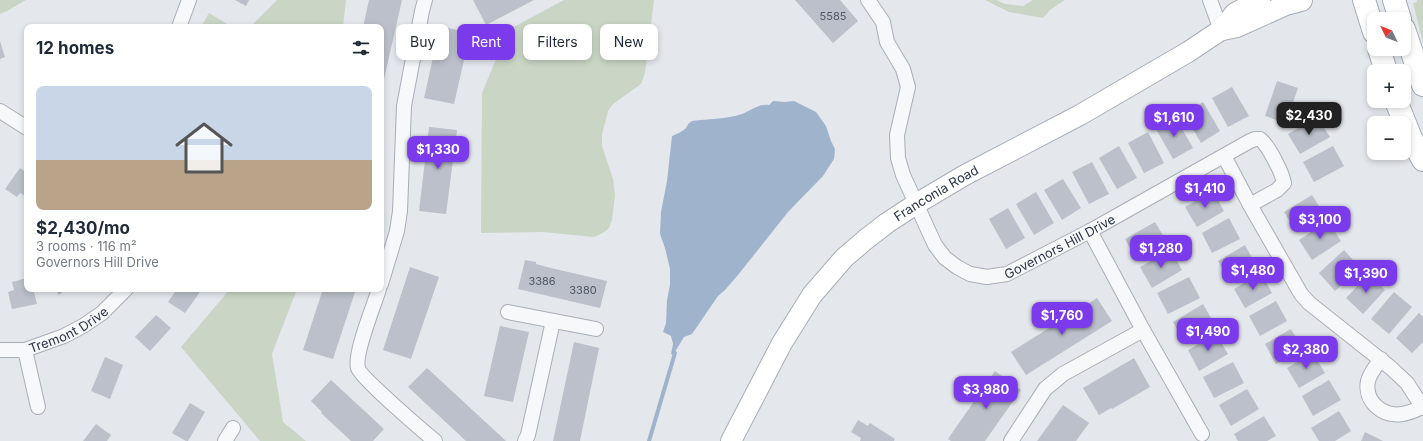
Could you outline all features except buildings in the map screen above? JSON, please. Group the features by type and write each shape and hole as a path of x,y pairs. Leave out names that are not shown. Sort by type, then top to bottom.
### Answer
{"main road":[{"name":"Franconia Road","path":"731,441 782,343 812,294 830,272 856,247 886,223 916,204 965,176 1080,115 1188,52 1221,30 1235,13 1260,0"},
{"path":"1353,0 1367,14"},
{"path":"1394,0 1398,12"},
{"name":"Franconia Road","path":"1221,30 1237,27 1296,1"},
{"path":"1411,50 1423,85"},
{"path":"1399,108 1411,138 1423,160"}],"street":[{"path":"180,24 189,0"},
{"path":"384,274 397,231 400,211 404,106 422,11 426,0"},
{"name":"Governors Hill Drive","path":"868,0 883,22 887,42 903,69 908,87 897,135 898,158 901,167 916,204 935,244 945,258 970,274 987,277 1007,274 1090,231 1255,139 1260,139 1265,144 1282,175 1284,183 1280,188 1250,205"},
{"path":"1210,0 1221,30"},
{"path":"0,111 24,126"},
{"path":"1224,156 1301,294 1309,302 1381,360 1407,383 1423,408 1406,413 1395,414 1382,411 1375,405 1369,395 1368,383 1372,372 1381,360"},
{"path":"1090,231 1143,330 1202,434"},
{"name":"Tremont Drive","path":"0,350 25,350 64,336 83,326 102,313 123,292"},
{"path":"378,292 360,348 357,360 358,370 368,381 435,441"},
{"path":"508,312 596,329"},
{"path":"525,441 530,427 553,321"},
{"path":"1011,441 1045,389 1063,374 1143,330"},
{"path":"25,350 38,407"},
{"path":"225,441 234,428"}],"green space":[{"path":"0,0 26,0 0,14"},
{"path":"277,0 346,0 343,24 253,24"},
{"path":"564,0 654,0 651,24 600,24 600,60 647,60 645,73 641,84 612,105 608,111 602,134 602,146 613,179 615,195 612,220 609,228 603,233 594,237 543,232 481,233 482,93 496,60 515,60 515,26"},
{"path":"985,0 996,0 1005,4 1023,6 1033,0 1065,0 1050,10 1043,18 1009,12"},
{"path":"1417,0 1423,0 1423,43 1413,3 1417,2"},
{"path":"209,13 227,24 203,24"},
{"path":"227,292 296,292 272,354 283,422 306,441 260,441 181,347"}],"water":[{"path":"773,101 794,101 816,112 826,126 835,149 834,159 823,176 788,212 738,275 718,296 692,334 684,337 673,355 671,354 673,344 671,336 663,332 666,323 670,269 660,234 661,212 667,181 672,136 684,130 692,121 736,116 759,106 769,105"}],"waterway":[{"path":"649,441 675,353"}]}
